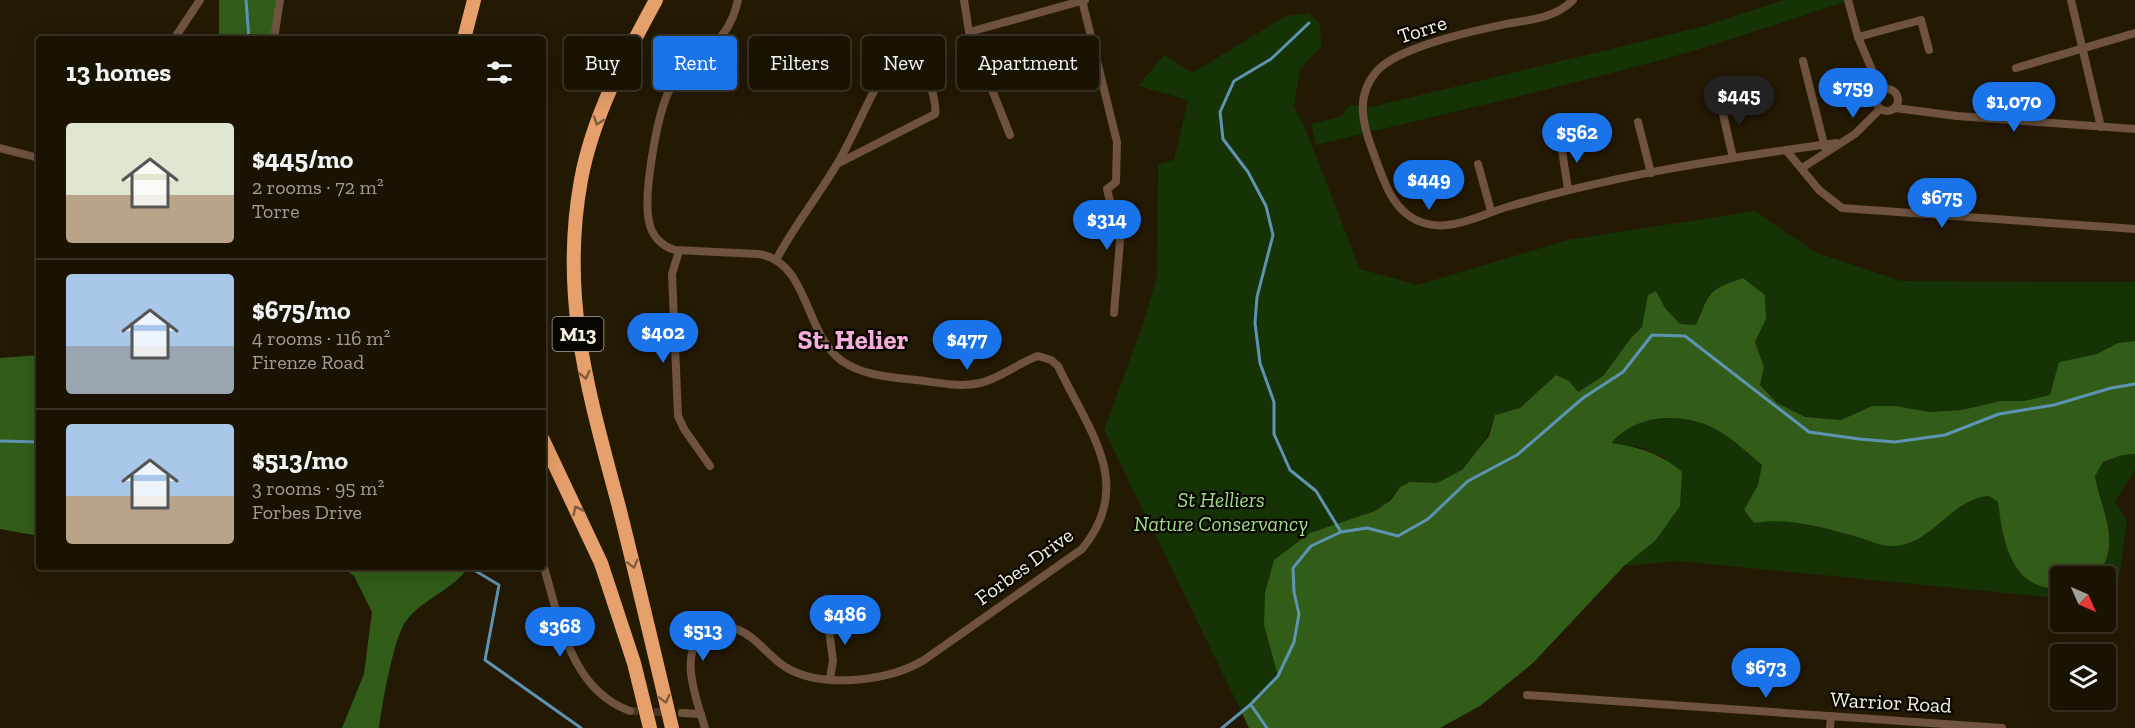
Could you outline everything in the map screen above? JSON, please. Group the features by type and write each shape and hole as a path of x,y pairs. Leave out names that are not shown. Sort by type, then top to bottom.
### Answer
{"highway":[{"path":"465,36 474,0"},
{"name":"M13","path":"656,0 619,63 598,119 581,178 574,228 575,305 580,351 588,388 672,728"},
{"path":"546,446 601,563 616,603 650,728"}],"street":[{"path":"176,36 200,0"},
{"path":"274,36 280,0"},
{"path":"738,0 728,31 677,78 661,112 647,204 649,223 659,241 669,248 679,250 758,254 776,260 790,232 837,164 886,70 905,45 913,46 918,52 929,84 936,108 935,114 837,164"},
{"path":"964,0 969,32 1010,135"},
{"path":"969,32 1083,0 1117,142 1116,182 1107,189 1119,241 1114,313"},
{"name":"Torre","path":"1573,0 1551,15 1470,33 1404,52 1382,66 1366,88 1362,110 1368,137 1384,181 1401,211 1412,219 1437,226 1454,224 1568,189 1734,158 1786,150 1825,148"},
{"path":"1848,0 1858,37 1881,91"},
{"path":"2071,0 2101,127"},
{"path":"1858,37 1921,20 1929,50"},
{"path":"2016,68 2135,33"},
{"path":"1803,61 1825,148"},
{"path":"1880,109 1876,100 1881,91 1890,89 1898,95 1895,108"},
{"path":"1720,102 1734,158"},
{"path":"1880,109 1890,111 1895,108 1948,115 2135,129"},
{"path":"1802,168 1825,148 1860,130 1880,109"},
{"path":"1638,122 1651,173"},
{"path":"1561,144 1568,189"},
{"path":"0,148 36,157"},
{"path":"1786,150 1828,200 1851,210 2135,229"},
{"path":"1478,164 1491,212"},
{"path":"679,250 672,274 678,416 684,429 710,466"},
{"name":"Forbes Drive","path":"705,728 690,658 702,636 714,629 726,628 745,633 787,668 797,672 830,678 875,678 897,674 914,666 1067,561 1082,549 1100,526 1106,507 1107,479 1096,447 1058,366 1051,360 1038,356 991,379 970,384 867,373 840,359 831,349 815,326 791,275 776,260"},
{"path":"545,570 565,638 577,665 599,693 630,711"},
{"path":"827,615 833,661 830,678"},
{"name":"Warrior Road","path":"1527,695 2002,728"},
{"path":"682,713 701,714"},
{"path":"1830,728 1831,717"}],"green space":[{"path":"219,0 280,0 274,36 219,36"},
{"path":"1784,0 1852,0 1661,60 1316,145 1311,124 1342,116 1350,105 1371,107 1701,27"},
{"name":"St Helliers Nature Conservancy","path":"1309,13 1320,23 1321,47 1300,69 1294,107 1305,128 1360,269 1418,285 1567,240 1755,211 1815,252 1901,281 2135,282 2135,341 2118,343 2097,354 2059,362 2051,395 2024,401 2000,401 1962,410 1930,412 1896,406 1872,406 1841,420 1805,417 1777,403 1760,385 1764,367 1755,342 1766,319 1765,295 1743,279 1716,289 1707,298 1696,325 1680,324 1665,308 1655,292 1648,296 1643,327 1631,338 1603,376 1578,392 1569,381 1556,375 1520,408 1495,415 1481,446 1458,473 1438,483 1406,484 1376,510 1310,533 1264,625 1278,676 1241,711 1104,430 1143,324 1157,276 1158,164 1174,160 1188,100 1138,86 1164,55 1192,73 1286,16"},
{"path":"1743,278 1765,295 1766,319 1755,342 1764,367 1760,385 1777,403 1805,417 1841,420 1872,406 1896,406 1930,412 1962,410 2000,401 2024,401 2050,395 2059,362 2097,354 2118,343 2135,341 2135,454 2122,455 2103,462 2095,476 2108,526 2108,551 2103,566 2050,566 2050,588 2030,581 2012,560 2003,532 1998,502 1989,496 1964,504 1920,538 1894,546 1806,524 1780,521 1754,523 1744,510 1758,485 1762,465 1729,437 1707,425 1681,419 1657,419 1635,425 1611,443 1649,452 1666,460 1682,472 1680,506 1655,541 1624,566 1533,663 1480,706 1440,728 1249,728 1241,711 1278,676 1264,625 1265,593 1274,560 1310,533 1375,511 1391,500 1400,487 1410,482 1437,483 1462,470 1489,436 1495,415 1520,408 1556,375 1569,381 1578,392 1603,376 1642,327 1648,295 1656,291 1665,308 1680,324 1696,325 1708,298 1716,289"},
{"path":"36,355 36,535 0,529 0,358"},
{"path":"1652,418 1688,420 1713,428 1735,442 1762,466 1758,485 1744,510 1754,523 1776,519 1828,529 1953,512 1975,497 1989,496 1998,502 2003,532 2012,560 2030,581 2050,588 2050,597 1678,561 1624,566 1655,541 1666,458 1640,447 1611,443 1627,428"},
{"path":"2135,454 2135,470 2115,502 2127,520 2116,592 2116,566 2103,566 2109,551 2110,538 2095,476 2103,462 2122,455"},
{"path":"346,570 466,570 455,582 413,613 401,630 385,689 379,728 342,728 364,674 372,612 354,576"}],"waterway":[{"path":"246,0 249,36"},
{"path":"1309,23 1271,59 1234,81 1220,112 1223,139 1248,172 1266,206 1273,235 1257,297 1255,323 1260,363 1274,402 1274,434 1290,470 1316,491 1341,532"},
{"path":"1222,728 1250,705 1278,676 1294,642 1299,614 1294,592 1293,568 1311,546 1341,532 1367,528 1398,536 1428,519 1468,481 1517,455 1583,398 1623,372 1652,335 1685,336 1809,432 1859,439 1895,442 1945,435 1999,414 2054,405 2111,388 2135,384"},
{"path":"0,441 36,442"},
{"path":"474,570 499,585 485,660 581,728"},
{"path":"1251,705 1267,728"}],"tunnel":[{"path":"630,711 682,713"}],"district":[{"name":"St. Helier","path":"853,340"}]}
